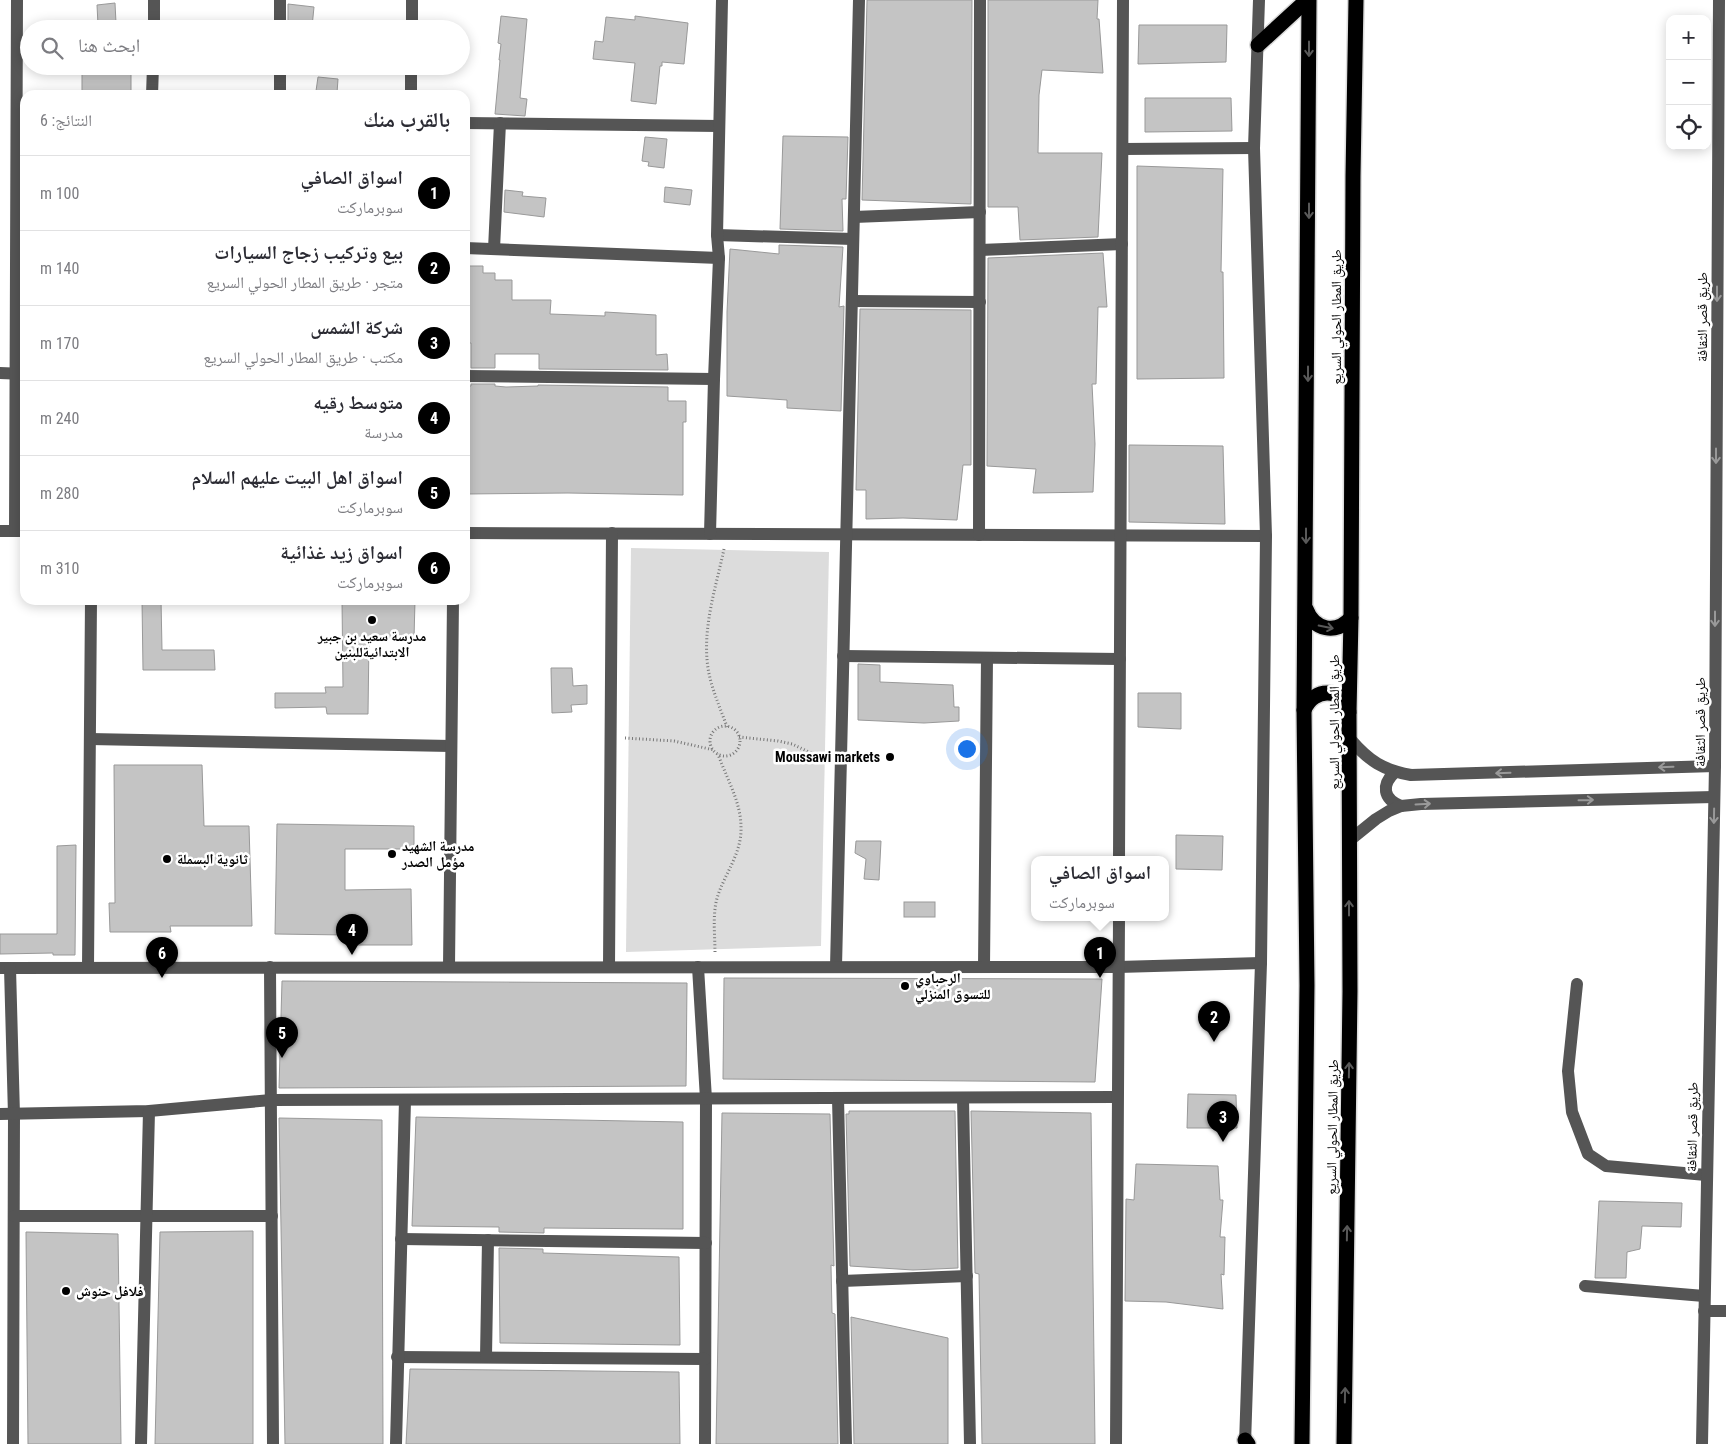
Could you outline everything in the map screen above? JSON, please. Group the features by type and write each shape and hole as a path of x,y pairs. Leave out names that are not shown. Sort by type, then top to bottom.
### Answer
{"highway":[{"path":"1258,45 1308,0"},
{"name":"طريق المطار الحولي السريع","path":"1302,1444 1307,985 1304,710 1308,0"},
{"name":"طريق المطار الحولي السريع","path":"1344,1444 1350,992 1348,864 1350,840 1349,712 1356,0"},
{"path":"1306,609 1313,622 1326,628 1340,627 1351,618"},
{"path":"1304,710 1317,695 1331,693 1343,700 1349,712"}],"street":[{"path":"0,531 20,531 20,258 17,0"},
{"path":"154,0 154,20"},
{"path":"280,0 280,20"},
{"path":"412,0 412,20"},
{"path":"710,534 719,258 717,235 722,0"},
{"path":"836,967 859,0"},
{"path":"979,535 980,0"},
{"path":"1119,856 1123,0"},
{"path":"1246,1443 1261,963 1266,536 1254,148 1259,0"},
{"name":"طريق قصر الثقافة","path":"1702,1444 1715,766 1719,0"},
{"path":"152,90 153,75"},
{"path":"280,75 280,90"},
{"path":"411,75 411,90"},
{"path":"470,123 719,126"},
{"path":"494,249 500,123"},
{"path":"1123,149 1254,148"},
{"path":"854,217 980,212"},
{"path":"717,235 853,239"},
{"path":"980,250 1122,244"},
{"path":"470,248 719,258"},
{"path":"852,301 980,302"},
{"path":"0,373 20,374"},
{"path":"470,376 714,379"},
{"path":"470,533 1266,536"},
{"path":"609,967 612,533"},
{"path":"88,967 91,605"},
{"path":"449,967 452,605"},
{"path":"843,656 1120,659"},
{"path":"984,967 988,658"},
{"path":"90,739 451,746"},
{"path":"1350,740 1375,764 1395,772 1422,776 1715,766"},
{"path":"1395,772 1388,778 1387,796 1393,803 1401,806"},
{"path":"1350,840 1376,819 1401,806 1714,797"},
{"path":"1116,1444 1119,921"},
{"path":"13,1444 14,1115 5,968 1118,967 1261,963"},
{"path":"270,967 273,1444"},
{"path":"698,967 706,1099 705,1444"},
{"path":"1577,984 1568,1071 1572,1112 1588,1154 1606,1166 1706,1175"},
{"path":"0,1114 149,1111 271,1100 1117,1097"},
{"path":"838,1098 846,1444"},
{"path":"963,1098 970,1444"},
{"path":"396,1444 405,1100"},
{"path":"141,1444 149,1111"},
{"path":"14,1216 272,1216"},
{"path":"401,1239 706,1243"},
{"path":"486,1358 488,1240"},
{"path":"842,1280 967,1276"},
{"path":"1585,1286 1704,1296"},
{"path":"1704,1311 1726,1311"},
{"path":"397,1357 705,1359"}],"path":[{"path":"726,727 711,683 706,650 710,617 728,534"},
{"path":"715,968 715,909 718,896 739,845 741,827 739,809 718,754 710,740 716,730 726,727 736,732 739,737 738,748 734,753 729,756 718,754"},
{"path":"610,737 661,740 714,750"},
{"path":"739,737 778,740 792,744 832,763"}],"shaded area":[{"path":"631,548 829,552 821,946 626,952"}],"building":[{"path":"867,0 972,0 971,204 862,200"},
{"path":"988,0 1098,0 1097,19 1099,19 1103,73 1042,70 1039,95 1038,153 1102,153 1098,237 1020,240 1018,207 988,207"},
{"path":"115,3 116,20 98,20 97,5"},
{"path":"288,4 314,7 313,20 288,20"},
{"path":"501,16 527,19 520,98 527,99 525,116 495,114 501,44 498,43"},
{"path":"635,16 688,23 684,64 662,62 656,104 631,101 635,63 593,59 595,41 603,42 606,17 635,20"},
{"path":"1139,25 1227,25 1226,62 1138,64"},
{"path":"82,75 131,75 131,90 82,90"},
{"path":"318,77 338,79 337,90 316,90"},
{"path":"1145,98 1231,98 1232,131 1145,132"},
{"path":"783,136 848,137 846,199 842,199 843,231 780,229"},
{"path":"645,137 667,139 664,168 648,166 649,162 642,161"},
{"path":"1137,166 1223,169 1221,272 1223,272 1224,378 1137,379"},
{"path":"665,187 692,190 690,205 664,202"},
{"path":"505,190 523,192 522,196 546,198 544,217 504,212"},
{"path":"779,245 843,247 839,307 844,306 841,411 787,408 787,400 727,396 727,312 730,249 779,254"},
{"path":"1103,253 1107,307 1098,307 1096,384 1092,384 1095,444 1093,492 1033,493 1036,469 987,466 988,258"},
{"path":"470,266 483,266 483,273 495,273 495,280 512,280 512,300 551,300 550,314 605,316 605,312 656,315 656,355 667,354 668,370 539,369 539,354 495,354 495,368 471,368"},
{"path":"860,309 971,310 971,465 963,465 957,520 866,519 866,490 856,490"},
{"path":"471,384 495,384 495,386 506,387 538,385 668,387 668,401 686,401 686,422 683,422 683,495 470,494"},
{"path":"1129,445 1223,446 1225,524 1129,522"},
{"path":"142,605 161,605 162,650 214,650 215,670 143,670"},
{"path":"342,605 415,605 414,639 369,638 368,714 327,714 326,707 275,708 275,693 326,693 325,687 343,687"},
{"path":"858,664 880,665 880,682 953,685 954,707 959,707 959,721 924,723 858,720"},
{"path":"551,668 572,668 573,686 587,685 587,704 571,705 572,712 552,713"},
{"path":"1138,693 1181,693 1181,729 1138,727"},
{"path":"114,765 202,765 204,826 249,826 252,926 170,926 171,932 110,932 109,903 115,903"},
{"path":"277,824 414,826 414,849 345,849 345,890 411,889 412,945 348,945 347,935 275,934"},
{"path":"1176,835 1223,836 1222,870 1176,869"},
{"path":"856,841 881,841 879,880 864,879 866,859 855,853"},
{"path":"76,845 75,955 53,955 53,953 0,954 0,934 57,934 57,846"},
{"path":"904,902 935,902 935,917 904,917"},
{"path":"724,978 1102,979 1095,1082 723,1079"},
{"path":"282,981 687,983 686,1086 279,1088"},
{"path":"1188,1094 1236,1095 1237,1128 1187,1128"},
{"path":"849,1111 955,1111 958,1268 913,1270 850,1266 846,1114 849,1114"},
{"path":"971,1111 1091,1113 1095,1444 982,1444 979,1274 975,1273"},
{"path":"722,1113 830,1114 834,1266 831,1265 832,1313 835,1314 838,1444 716,1444"},
{"path":"416,1117 683,1122 683,1229 544,1228 544,1233 499,1232 499,1227 412,1226"},
{"path":"279,1118 382,1120 383,1444 285,1444"},
{"path":"1136,1164 1218,1166 1220,1200 1223,1200 1220,1237 1225,1237 1224,1275 1221,1274 1223,1309 1166,1302 1125,1301 1126,1199 1134,1200"},
{"path":"1599,1201 1682,1203 1681,1227 1642,1226 1640,1249 1627,1252 1626,1278 1595,1278"},
{"path":"253,1231 253,1444 155,1444 160,1232"},
{"path":"26,1232 118,1234 121,1444 28,1444"},
{"path":"499,1248 543,1249 543,1253 679,1257 680,1345 500,1343"},
{"path":"851,1317 948,1338 948,1444 854,1444"},
{"path":"410,1369 679,1372 680,1444 406,1444"}],"place":[{"name":"مدرسة سعيد بن جبير الابتدائيةللبنين","path":"372,620"},
{"name":"Moussawi markets","path":"890,757"},
{"name":"مدرسة الشهيد مؤمل الصدر","path":"392,854"},
{"name":"ثانوية البسملة","path":"167,859"},
{"name":"متوسط رقيه","path":"352,955"},
{"name":"اسواق زيد غذائية","path":"162,978"},
{"name":"اسواق الصافي","path":"1100,978"},
{"name":"الرحباوي للتسوق المنزلي","path":"905,986"},
{"name":"بيع وتركيب زجاج السيارات","path":"1214,1042"},
{"name":"اسواق اهل البيت عليهم السلام","path":"282,1058"},
{"name":"شركة الشمس","path":"1223,1142"},
{"name":"فلافل حنوش","path":"66,1291"}]}
